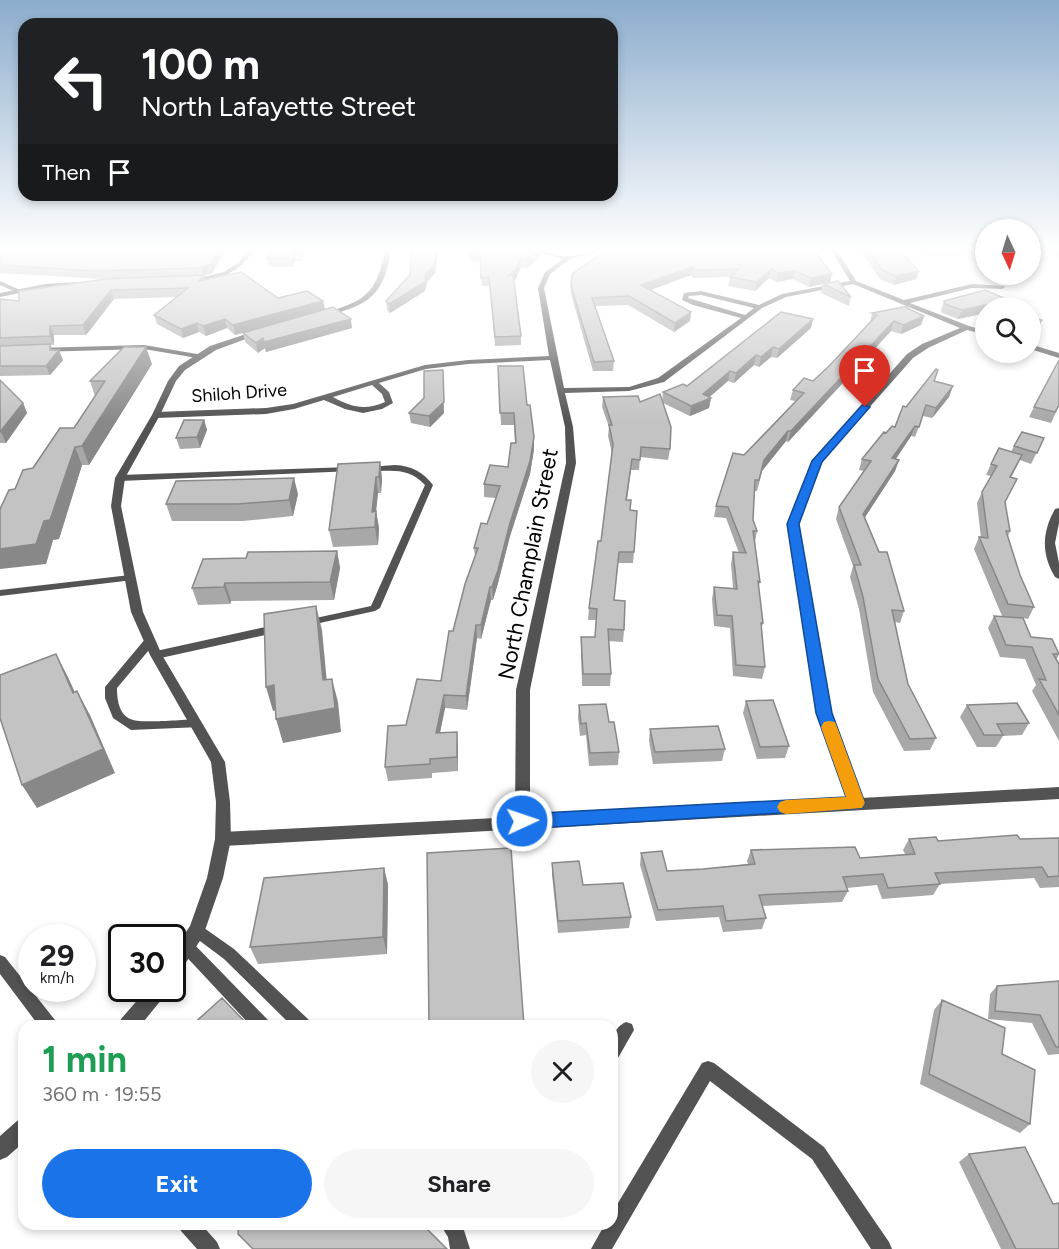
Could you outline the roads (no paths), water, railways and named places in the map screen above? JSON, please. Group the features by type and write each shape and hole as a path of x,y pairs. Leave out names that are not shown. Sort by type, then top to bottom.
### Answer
{"street":[{"path":"311,319 351,305"},
{"name":"North Champlain Street","path":"522,821 523,690 571,463 569,427 563,391 553,358 544,305"},
{"path":"699,305 745,317"},
{"path":"753,305 760,307"},
{"path":"563,391 629,388 661,380 763,305"},
{"path":"912,305 975,330"},
{"path":"856,803 824,713 793,524 817,461 910,356 925,346 966,328"},
{"path":"186,946 197,930 215,878 223,839 223,802 218,762 156,655 137,612 116,506 120,478 156,415 172,381 182,368 197,356 227,342 265,331"},
{"path":"24,350 144,347 197,356"},
{"path":"1041,349 1059,356"},
{"name":"Shiloh Drive","path":"156,415 266,411 294,406 425,367 468,362 553,358"},
{"path":"324,396 354,411 380,408 389,403 388,394 373,382"},
{"path":"1059,511 1048,535 1052,562 1059,574"},
{"path":"223,839 1059,793"},
{"path":"133,1020 148,1002"},
{"path":"0,1150 18,1134"}],"lane":[{"path":"120,478 402,467 420,473 429,485 375,608 156,655"},
{"path":"0,593 130,578"},
{"path":"150,641 111,687 111,698 117,715 131,725 196,724"},
{"path":"197,930 229,954 297,1020"},
{"path":"186,946 256,1020"},
{"path":"0,962 44,1020"},
{"path":"618,1043 627,1030"},
{"path":"618,1220 708,1069 818,1153 882,1249"},
{"path":"193,1230 210,1249"},
{"path":"454,1230 460,1249"},
{"path":"601,1249 612,1230"}]}
